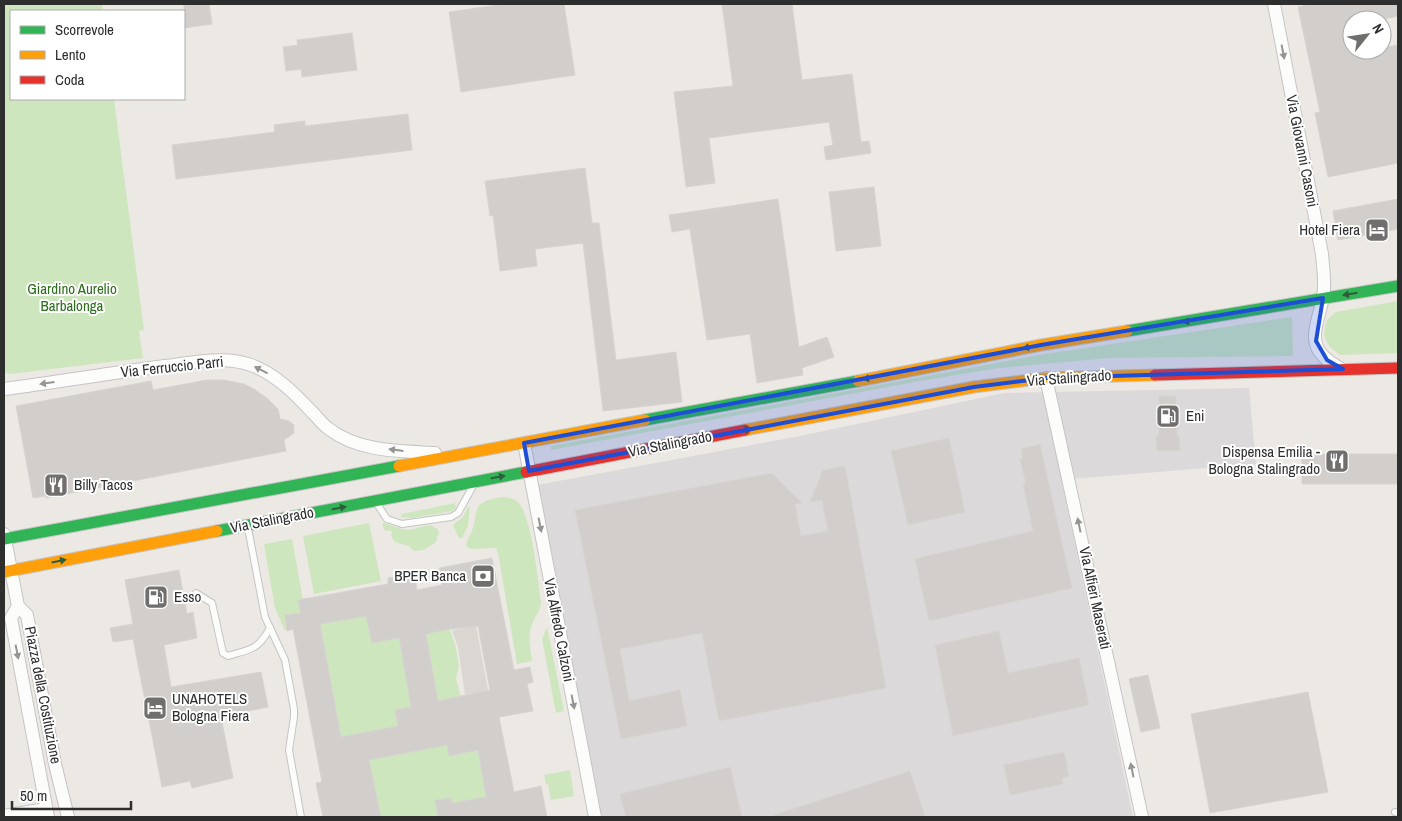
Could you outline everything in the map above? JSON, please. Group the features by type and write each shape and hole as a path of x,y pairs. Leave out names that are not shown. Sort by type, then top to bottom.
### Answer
{"main road":[{"name":"Via Stalingrado","path":"4,537 821,388 1041,344 1398,286"},
{"name":"Via Stalingrado","path":"7,571 974,387 1046,378 1398,368"}],"street":[{"name":"Via Giovanni Casoni","path":"1274,4 1322,254 1323,298"},
{"path":"1323,298 1315,327 1316,341 1327,360 1343,369"},
{"name":"Via Ferruccio Parri","path":"4,389 144,369 217,360 234,360 259,368 270,375 290,389 329,429 350,440 368,447 462,454"},
{"name":"Via Alfieri Maserati","path":"1046,378 1142,817"},
{"name":"Via Alfredo Calzoni","path":"524,443 595,817"},
{"name":"Piazza della Costituzione","path":"4,537 7,571 18,606 28,615 55,764 68,817"},
{"name":"Piazza della Costituzione","path":"18,606 10,618 47,813"},
{"path":"4,816 47,813"}],"lane":[{"path":"375,501 384,516 402,524 451,517 458,513 475,482"},
{"path":"247,525 265,617 285,660 294,708 289,750 301,817"},
{"path":"196,593 212,603 223,653 228,656 254,648 263,641 270,628"}],"highlighted area":[{"path":"1323,298 1316,341 1327,360 1343,369 1046,378 974,387 529,471 524,443 1041,345"}],"shaded area":[{"path":"1249,388 1256,464 1072,479 1063,488 1133,817 597,817 532,486 800,436 1004,393"},
{"path":"476,626 488,690 465,695 458,647 452,630"}],"green space":[{"name":"Giardino Aurelio Barbalonga","path":"4,4 102,4 103,10 10,10 10,100 114,100 144,330 139,331 143,358 10,374 4,372"},
{"path":"1398,301 1398,353 1340,355 1326,341 1324,334 1327,320 1336,312"},
{"path":"1292,317 1293,356 1109,358 999,368 551,450 551,446 1039,355"},
{"path":"500,497 510,498 518,502 523,510 534,550 541,603 530,631 532,661 517,664 496,548 471,549 466,546 480,505"},
{"path":"455,503 456,508 452,511 412,518 401,517 402,514"},
{"path":"468,507 470,507 468,525 463,537 459,538 453,525 463,517"},
{"path":"369,523 381,581 314,594 303,536"},
{"path":"382,523 409,530 432,526 439,531 436,542 424,550 414,551 409,546 395,542 391,536 392,531 384,530"},
{"path":"292,539 303,600 298,601 301,613 285,615 287,631 284,629 275,608 264,544"},
{"path":"366,616 372,643 399,638 411,707 395,710 398,726 341,737 320,624"},
{"path":"547,627 564,711 556,713 542,639"},
{"path":"450,629 459,666 456,679 461,697 438,701 426,634"},
{"path":"447,745 450,756 478,750 486,797 452,803 451,798 436,800 438,817 381,817 369,760"},
{"path":"570,770 574,796 551,800 544,775"}],"building":[{"path":"184,4 209,4 212,24 185,28"},
{"path":"505,4 564,4 575,75 461,92 449,12"},
{"path":"722,4 792,4 802,80 852,74 861,142 869,141 871,153 826,160 824,147 833,145 829,122 709,138 715,183 686,187 674,92 733,86"},
{"path":"1313,4 1398,4 1398,16 1392,17 1392,10 1342,10 1342,60 1392,60 1392,46 1398,45 1398,163 1328,177 1315,113 1320,112 1298,7"},
{"path":"352,33 357,70 302,77 301,69 286,71 283,47 298,45 297,40"},
{"path":"408,114 412,150 176,179 172,145 275,132 274,125 305,121 305,126"},
{"path":"585,168 592,223 599,223 616,360 676,352 682,402 603,411 583,243 535,249 537,266 500,271 493,215 490,216 485,181"},
{"path":"874,187 881,246 836,251 829,192"},
{"path":"778,199 799,347 827,337 834,357 802,368 803,375 757,383 750,334 707,340 690,229 672,232 669,215"},
{"path":"1398,199 1398,229 1338,240 1333,211"},
{"path":"207,380 224,380 244,384 268,399 278,409 280,419 289,421 294,425 294,433 284,440 286,451 46,498 46,496 33,498 16,406 151,381 153,390"},
{"name":"Eni","path":"1159,396 1176,396 1177,436 1179,436 1180,451 1157,451 1156,436 1159,436"},
{"path":"949,438 965,512 908,525 891,451"},
{"path":"1040,444 1072,588 929,621 915,559 1033,531 1020,459 1023,458 1021,449"},
{"path":"1302,454 1398,454 1398,484 1302,484"},
{"path":"845,466 886,688 719,721 702,633 620,649 629,701 680,690 687,726 621,739 575,510 772,473 802,503 795,504 801,536 828,531 822,500 810,502 823,470"},
{"path":"492,558 514,670 530,667 533,682 527,684 533,711 499,717 514,792 541,786 547,817 438,817 435,800 451,798 452,803 486,797 478,750 449,756 447,745 369,760 381,817 323,817 316,783 322,782 293,629 287,631 285,615 301,613 298,600 388,584 388,578 414,574 417,590 442,585 439,568","holes":["366,616 372,643 399,638 411,707 395,710 398,726 341,737 320,624","478,626 490,690 438,701 426,634"]},
{"path":"179,570 187,614 193,612 197,638 164,645 171,687 261,672 268,707 221,717 233,778 192,788 190,781 162,787 133,639 113,642 110,628 133,624 125,580"},
{"path":"999,631 1008,673 1079,658 1089,705 953,736 935,645"},
{"path":"1148,675 1160,728 1141,732 1129,679"},
{"path":"1308,692 1328,792 1210,813 1191,714"},
{"path":"1064,752 1069,776 1062,778 1063,784 1010,795 1004,765"},
{"path":"730,767 742,817 626,817 620,794"},
{"path":"910,771 925,817 775,817 774,815"}],"traffic: fast":[{"path":"1127,331 1398,286"},
{"path":"645,420 858,381"},
{"path":"4,539 399,466"},
{"path":"217,531 526,472"}],"traffic: slow":[{"path":"858,381 1041,345 1127,331"},
{"path":"745,430 974,387 1046,378 1155,375"},
{"path":"399,466 645,420"},
{"path":"4,572 217,531"}],"traffic: jam":[{"path":"1155,375 1398,368"},
{"path":"526,472 745,430"}],"place":[{"name":"Hotel Fiera","path":"1377,230"},
{"name":"Eni","path":"1168,416"},
{"name":"Dispensa Emilia - Bologna Stalingrado","path":"1337,461"},
{"name":"Billy Tacos","path":"56,485"},
{"name":"BPER Banca","path":"483,576"},
{"name":"Esso","path":"156,597"},
{"name":"UNAHOTELS Bologna Fiera","path":"155,708"}]}
